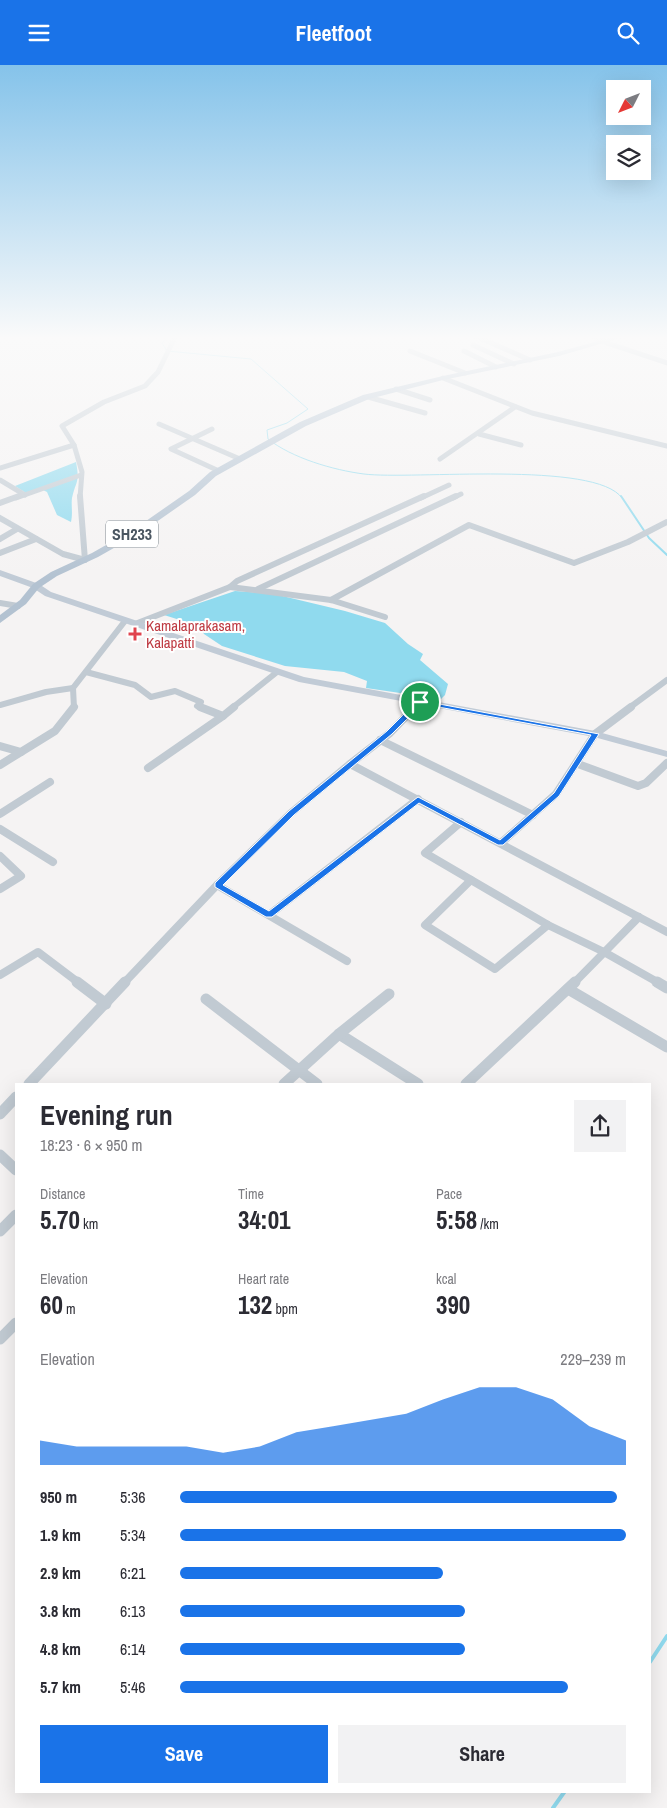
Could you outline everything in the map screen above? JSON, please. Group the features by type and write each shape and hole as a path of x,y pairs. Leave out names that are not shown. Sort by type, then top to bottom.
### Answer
{"main road":[{"name":"SH233","path":"0,620 18,606 36,586 54,574 85,560 139,530 219,471 303,424 321,416"},
{"path":"0,573 36,586 48,594 302,680 595,734 667,754"}],"street":[{"path":"0,518 63,554 85,560 80,494 81,475 74,445 62,426 80,416"},
{"path":"440,459 471,436 479,434 502,416"},
{"path":"546,416 582,427 667,446"},
{"path":"159,424 240,459"},
{"path":"212,429 171,449 219,471"},
{"path":"479,434 521,445"},
{"path":"0,468 74,445"},
{"path":"0,503 81,475"},
{"path":"0,480 25,495"},
{"path":"0,765 55,731 74,709 73,688 130,623 230,587 237,581 449,485"},
{"path":"258,589 461,494"},
{"path":"331,600 468,525 574,563 637,538 667,522"},
{"path":"0,539 17,529"},
{"path":"0,553 36,539"},
{"path":"230,587 258,589 331,600 385,617"},
{"path":"0,603 18,606"},
{"path":"86,672 135,685 151,697 175,691 201,701 197,706 223,716"},
{"path":"148,768 223,716 277,672"},
{"path":"501,843 556,794 578,763 595,734 667,680"},
{"path":"0,705 46,692 73,688"},
{"path":"30,1083 217,885 291,813 380,740 420,702"},
{"path":"380,740 533,815"},
{"path":"0,746 21,751"},
{"path":"578,763 638,786 646,783 667,763"},
{"path":"350,764 667,932"},
{"path":"0,814 50,782"},
{"path":"269,915 418,799"},
{"path":"461,822 426,853 548,925 604,952 667,987"},
{"path":"0,829 53,862"},
{"path":"0,856 21,875 0,889"},
{"path":"471,880 425,925 495,969 548,925"},
{"path":"217,885 346,961"},
{"path":"467,1083 568,989 639,917"},
{"path":"0,975 38,952 106,1004"},
{"path":"568,989 667,1047"},
{"path":"285,1083 300,1072 339,1034 389,994"},
{"path":"206,999 316,1083"},
{"path":"339,1034 416,1083"},
{"path":"0,1114 15,1098"},
{"path":"0,1155 15,1169"},
{"path":"0,1231 15,1216"},
{"path":"0,1339 15,1324"}],"water":[{"path":"76,462 78,478 72,498 71,522 57,515 47,492 39,488 26,493 15,486"},
{"path":"235,591 274,594 385,623 408,644 423,654 420,660 448,684 445,695 441,699 366,688 367,681 344,672 285,666 222,646 204,634 199,626 164,615"}],"waterway":[{"path":"297,416 287,423 267,430 268,439 289,452 339,470 388,475 541,475 577,479 605,486 622,498"},
{"path":"621,496 649,538 667,555"},
{"path":"651,1660 667,1636"},
{"path":"553,1808 564,1793"}],"place":[{"name":"Kamalaprakasam, Kalapatti","path":"135,634"}],"route":[{"path":"420,702 595,734 578,763 556,794 501,843 418,799 269,915 217,885 291,813 390,733 420,702"}]}
